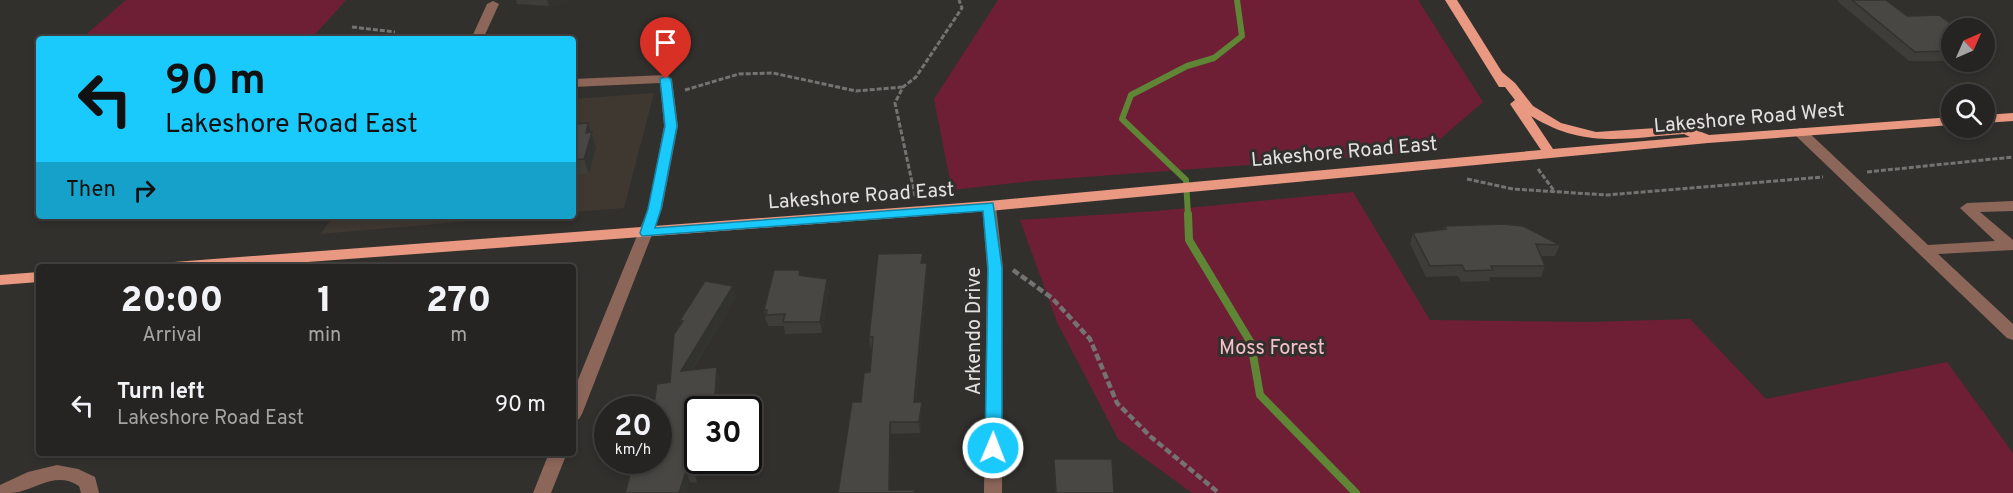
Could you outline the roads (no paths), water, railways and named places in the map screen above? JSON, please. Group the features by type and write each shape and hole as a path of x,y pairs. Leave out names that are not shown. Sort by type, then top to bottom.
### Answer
{"main road":[{"path":"1451,0 1549,153"},
{"path":"1498,75 1511,87 1528,109 1556,126 1574,132 1605,136 1686,130 1708,139"},
{"path":"1995,118 2013,117"},
{"name":"Lakeshore Road West","path":"1549,153 1941,122"},
{"name":"Lakeshore Road East","path":"216,264 989,206 1549,153"},
{"path":"0,280 36,277"}],"street":[{"path":"478,36 493,4"},
{"path":"576,83 666,79 671,126 655,209 647,233 633,261 576,406"},
{"path":"1800,132 2013,334"},
{"name":"Arkendo Drive","path":"989,206 995,268 993,493"},
{"path":"2010,245 1967,208 2013,206"},
{"path":"1923,250 2010,245"},
{"path":"542,493 557,456"},
{"path":"3,493 30,478 66,472 80,475 88,482 90,493"}],"waterway":[{"path":"1188,215 1186,180 1122,119 1131,95 1187,66 1214,58 1242,36 1237,0"},
{"path":"1188,214 1189,240 1251,343 1260,395 1356,493"}],"park label":[{"name":"Moss Forest","path":"1272,347"}]}
